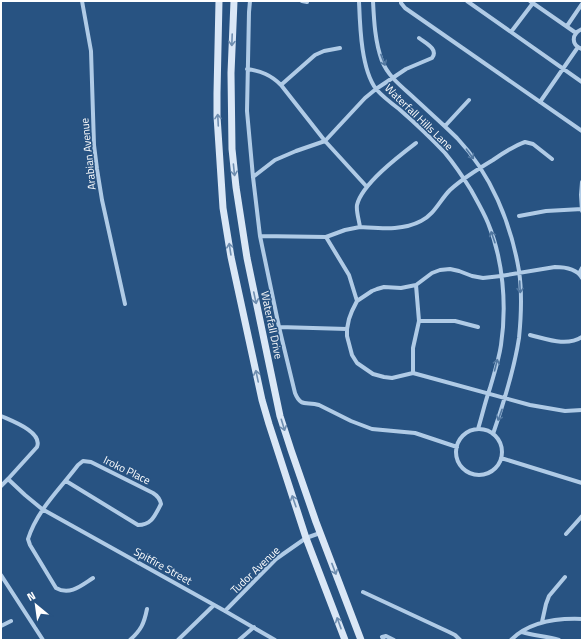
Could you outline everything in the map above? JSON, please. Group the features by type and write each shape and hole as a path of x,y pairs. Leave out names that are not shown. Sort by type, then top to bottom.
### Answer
{"main road":[{"path":"220,1 217,116 223,208 231,257 262,400 276,449 306,538 345,640"},
{"name":"Waterfall Drive","path":"234,1 231,73 232,149 246,258 280,416 320,533 361,640"}],"street":[{"name":"Arabian Avenue","path":"82,1 91,58 94,145 97,169 102,200 125,304"},
{"path":"250,1 247,111 253,177 260,236 279,327 297,398 304,404 314,403 351,421 372,429 415,433 456,447"},
{"path":"302,1 307,2"},
{"name":"Waterfall Hills Lane","path":"359,1 365,64 376,89 432,140 454,164 488,223 499,258 504,295 504,319 501,346 478,429"},
{"name":"Waterfall Hills Lane","path":"373,1 376,38 382,60 392,78 445,126 471,154 492,188 504,214 509,230 520,273 521,315 515,362 506,398 493,434"},
{"path":"401,1 405,8 582,131"},
{"path":"467,1 582,82"},
{"path":"511,32 531,2 576,33"},
{"path":"567,26 582,4"},
{"path":"540,102 580,48 574,42 574,39 576,33 582,29"},
{"name":"Waterfall Hills Lane","path":"253,177 275,160 325,141 365,98 376,89 406,69 432,58 434,55 433,49 419,38"},
{"path":"281,85 315,55 324,51 340,48"},
{"path":"247,69 256,70 275,79 325,141 367,187"},
{"name":"Waterfall Hills Lane","path":"445,126 468,100"},
{"path":"260,236 326,237 360,226 397,228 408,226 421,221 463,178 525,142 532,144 552,159"},
{"name":"Waterfall Hills Lane","path":"360,226 357,204 367,187 391,162 416,143"},
{"path":"519,216 546,211 582,210 582,182"},
{"path":"326,237 349,275 357,301"},
{"path":"582,278 579,274 572,270 562,267 501,276 476,277 450,268 440,270 432,273 416,285 400,288 384,287 372,291 357,301 352,311 347,329 352,354 357,363 373,374 392,378 413,373 516,402 565,411 582,410"},
{"path":"579,274 582,268"},
{"path":"413,373 413,348 419,321 416,285"},
{"path":"419,321 455,321 478,327"},
{"path":"279,327 347,329"},
{"path":"530,335 567,343 582,338"},
{"path":"1,416 29,430 37,438 38,443 37,447 1,486"},
{"path":"478,429 486,430 493,434 498,440 501,447 502,456 494,470 486,474 478,475 470,473 458,463 456,447 462,436 466,433 478,429"},
{"path":"501,458 582,483"},
{"name":"Iroko Place","path":"66,481 138,525 151,522 161,504 160,500 153,493 91,462 83,461 80,464 42,509 28,539 30,545 56,588 72,591 93,578"},
{"name":"Spitfire Street","path":"8,480 42,509 275,640"},
{"path":"566,534 582,516"},
{"name":"Tudor Avenue","path":"225,611 276,559 306,538 320,533"},
{"path":"1,575 43,640"},
{"path":"542,622 549,596 565,577"},
{"path":"363,592 449,632 460,640"},
{"path":"178,640 214,605"},
{"path":"130,640 139,631 144,622 147,609"},
{"path":"511,640 522,632 542,622 558,619 582,619"},
{"path":"1,626 11,621"},
{"path":"239,640 254,628"},
{"path":"522,632 559,640"},
{"path":"384,640 382,637 386,636 394,640"}]}
